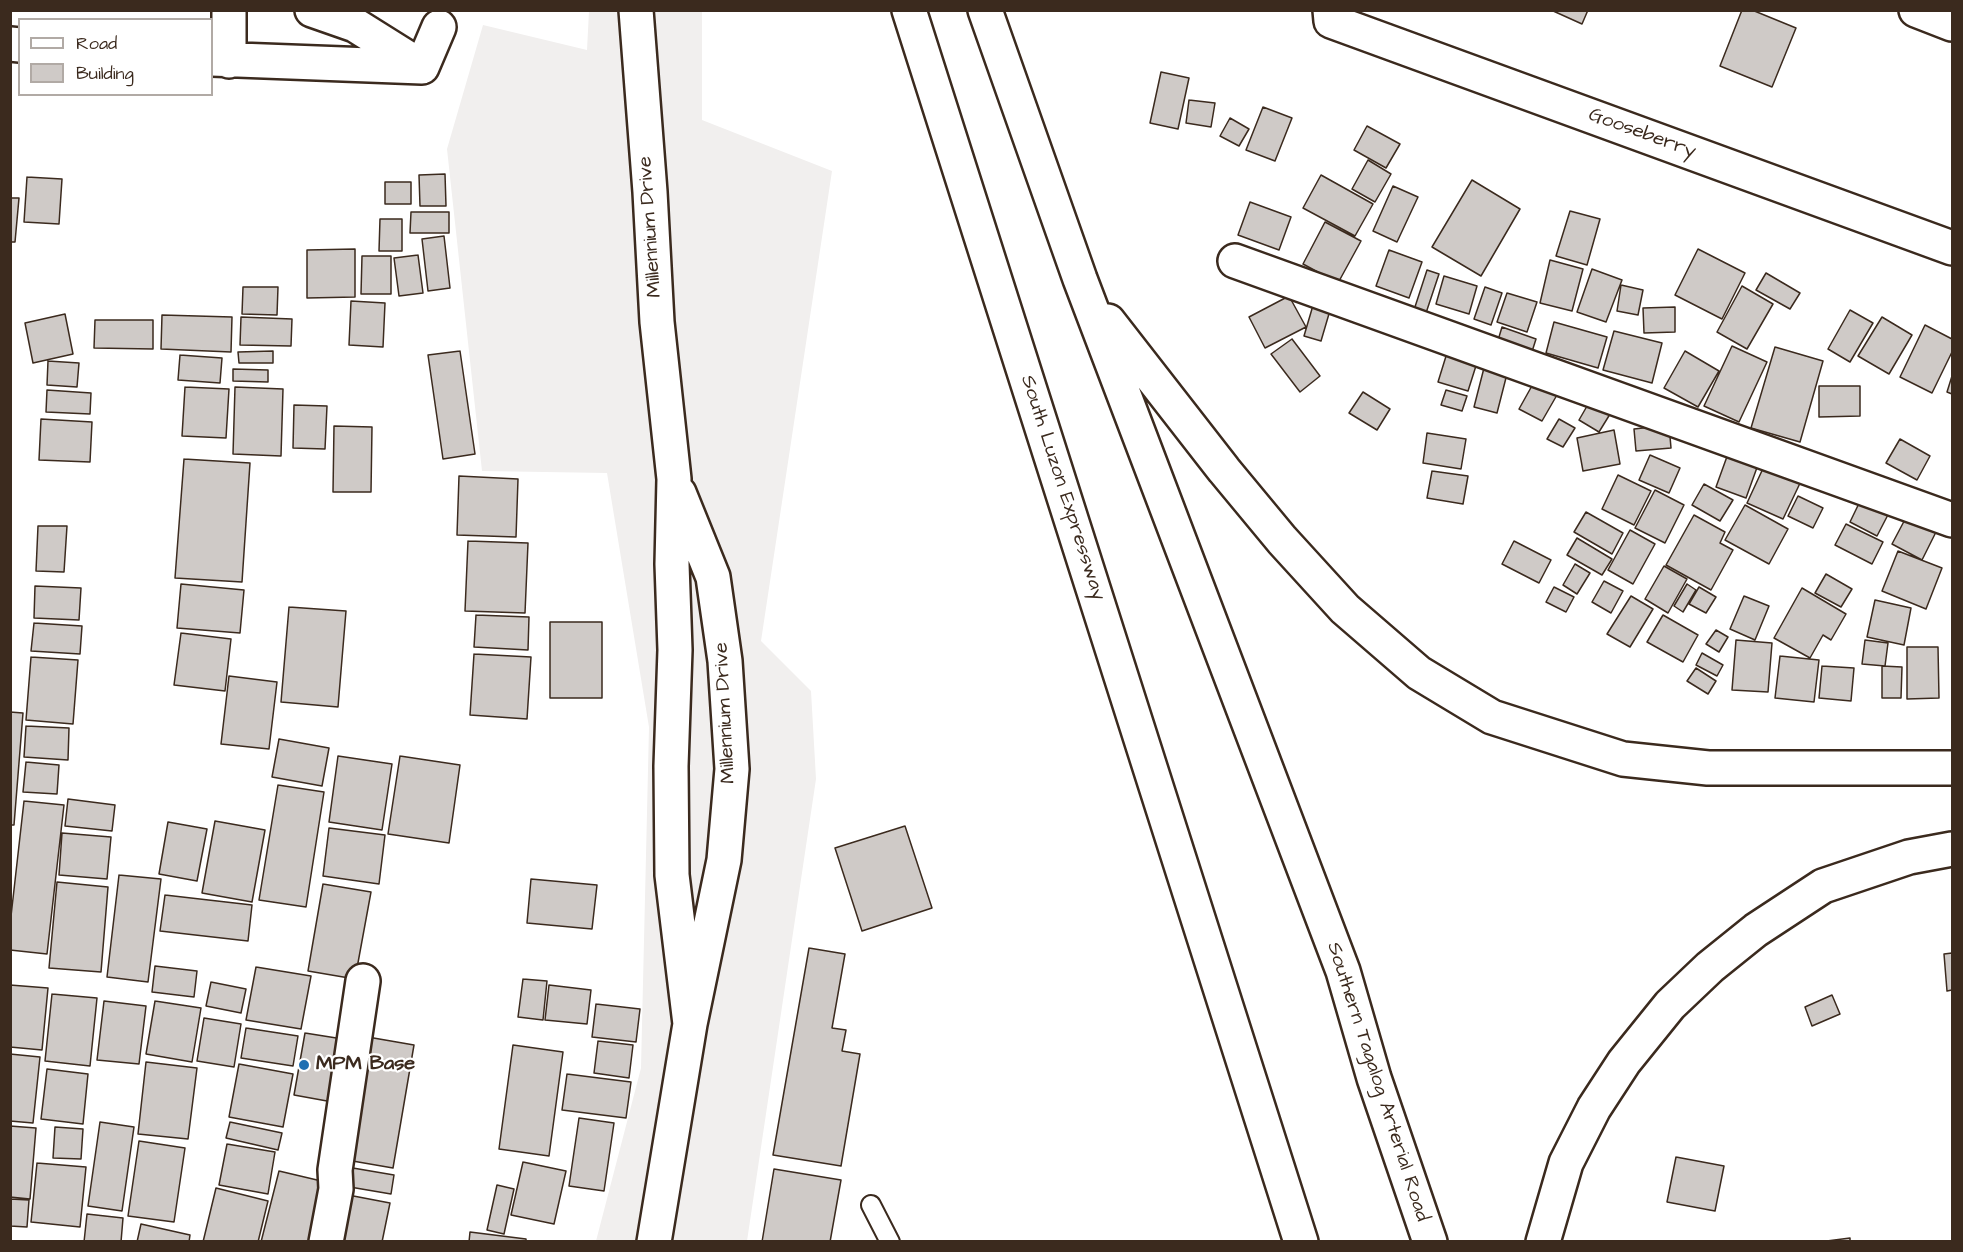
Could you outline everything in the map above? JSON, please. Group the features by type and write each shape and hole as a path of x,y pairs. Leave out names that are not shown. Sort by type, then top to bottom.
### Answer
{"main road":[{"path":"229,10 220,60 422,67"},
{"path":"312,10 356,26 422,67"},
{"name":"Millennium Drive","path":"636,10 657,322 674,479 672,564 675,650 671,766 672,875 690,1024"},
{"name":"South Luzon Expressway","path":"909,10 1215,965 1301,1242"},
{"path":"1916,10 1953,24"},
{"name":"Gooseberry","path":"1330,16 1953,248"},
{"path":"988,19 1083,286 1224,470 1282,540 1345,609 1419,673 1492,717 1623,759 1708,768 1953,768"},
{"path":"422,67 439,27"},
{"path":"1234,261 1953,520"},
{"name":"Southern Tagalog Arterial Road","path":"1083,286 1343,971 1374,1078 1430,1242"},
{"name":"Millennium Drive","path":"654,1242 690,1024 724,860 732,769 725,661 713,577 674,479"},
{"path":"1543,1242 1566,1163 1594,1108 1624,1062 1670,1005 1710,967 1756,930 1822,886 1910,857 1953,849"},
{"path":"326,1242 336,1189 335,1170 363,981"}],"lane":[{"path":"871,1206 890,1242"}],"shaded area":[{"path":"589,11 702,11 702,120 832,171 761,641 811,691 816,779 747,1241 596,1241 641,1068 649,727 607,473 482,471 447,149 483,25 587,50"}],"building":[{"path":"1551,10 1588,10 1582,24"},
{"path":"1742,10 1752,10 1796,28 1772,87 1720,66"},
{"path":"1161,72 1189,78 1178,129 1150,123"},
{"path":"1189,100 1215,103 1211,127 1186,123"},
{"path":"1263,107 1292,118 1275,161 1246,150"},
{"path":"1230,118 1249,129 1239,146 1220,136"},
{"path":"1367,126 1400,144 1386,168 1354,150"},
{"path":"1368,160 1391,174 1375,202 1352,189"},
{"path":"445,174 446,206 420,206 419,175"},
{"path":"1321,175 1373,204 1355,236 1303,208"},
{"path":"27,177 62,179 59,224 24,222"},
{"path":"1472,180 1520,209 1481,276 1432,247"},
{"path":"385,182 411,182 411,204 385,204"},
{"path":"1393,186 1418,197 1397,242 1373,231"},
{"path":"10,198 19,198 15,242 10,242"},
{"path":"1250,202 1291,217 1279,250 1238,235"},
{"path":"1570,211 1600,219 1587,265 1556,256"},
{"path":"411,212 449,212 449,233 410,233"},
{"path":"380,219 402,219 402,251 379,251"},
{"path":"1325,222 1361,241 1338,283 1303,264"},
{"path":"444,236 450,288 428,291 422,239"},
{"path":"355,249 355,297 307,298 307,250"},
{"path":"1698,249 1745,273 1722,319 1675,295"},
{"path":"1389,250 1422,262 1409,298 1376,286"},
{"path":"418,255 423,293 399,296 394,258"},
{"path":"362,256 391,256 391,294 361,294"},
{"path":"1550,260 1583,269 1572,311 1540,303"},
{"path":"1592,269 1622,280 1606,322 1577,312"},
{"path":"1427,270 1439,274 1425,316 1413,313"},
{"path":"1766,273 1800,293 1790,309 1756,290"},
{"path":"1444,276 1477,286 1469,314 1436,304"},
{"path":"1621,285 1643,290 1638,315 1617,311"},
{"path":"1742,286 1773,304 1747,349 1717,332"},
{"path":"243,287 278,287 277,315 242,314"},
{"path":"1485,287 1502,293 1491,325 1474,319"},
{"path":"1507,293 1537,302 1527,332 1497,322"},
{"path":"1289,296 1306,327 1265,348 1249,317"},
{"path":"351,301 385,303 383,347 349,345"},
{"path":"1314,302 1331,307 1321,341 1304,336"},
{"path":"1675,307 1675,332 1644,333 1643,308"},
{"path":"1850,310 1873,323 1850,362 1828,349"},
{"path":"65,314 73,354 33,363 25,323"},
{"path":"162,315 232,317 231,352 161,349"},
{"path":"241,317 292,319 291,346 240,345"},
{"path":"1882,317 1912,335 1889,374 1858,356"},
{"path":"95,320 153,320 153,349 94,348"},
{"path":"1554,322 1607,337 1598,368 1546,353"},
{"path":"1925,325 1952,339 1952,352 1932,393 1900,377"},
{"path":"1502,327 1536,339 1530,358 1496,347"},
{"path":"1614,331 1662,343 1652,383 1603,370"},
{"path":"1292,339 1320,376 1300,392 1271,354"},
{"path":"1451,340 1481,350 1468,391 1438,382"},
{"path":"1732,346 1767,362 1739,422 1704,406"},
{"path":"1775,347 1823,361 1800,442 1751,428"},
{"path":"273,351 273,363 239,363 238,352"},
{"path":"460,351 475,454 443,459 428,355"},
{"path":"1685,351 1719,371 1698,407 1664,388"},
{"path":"180,355 222,358 220,383 178,380"},
{"path":"48,361 79,363 77,387 47,385"},
{"path":"1485,364 1508,370 1497,413 1474,407"},
{"path":"233,369 268,370 268,382 233,381"},
{"path":"1538,375 1561,388 1542,421 1519,409"},
{"path":"1952,376 1952,394 1947,392"},
{"path":"1819,386 1860,386 1860,416 1819,417"},
{"path":"185,387 229,389 226,438 182,436"},
{"path":"235,387 283,389 281,456 233,454"},
{"path":"47,390 91,393 90,414 46,412"},
{"path":"1446,390 1467,396 1462,411 1441,405"},
{"path":"1363,392 1390,409 1377,430 1349,413"},
{"path":"1594,394 1615,406 1599,432 1579,420"},
{"path":"294,405 327,406 325,449 293,448"},
{"path":"41,419 92,422 90,462 39,460"},
{"path":"1559,419 1575,428 1563,447 1547,439"},
{"path":"1669,425 1671,448 1636,451 1634,429"},
{"path":"334,426 372,427 371,492 333,492"},
{"path":"1614,430 1620,464 1583,471 1577,438"},
{"path":"1427,433 1466,439 1461,469 1423,463"},
{"path":"1900,439 1930,456 1917,480 1886,463"},
{"path":"1729,451 1759,462 1746,498 1716,487"},
{"path":"1650,455 1680,468 1669,493 1639,480"},
{"path":"184,459 250,463 242,582 175,578"},
{"path":"1766,462 1802,479 1783,519 1747,503"},
{"path":"1432,471 1468,476 1463,504 1427,498"},
{"path":"1618,475 1651,491 1634,525 1602,509"},
{"path":"459,476 518,479 516,537 457,535"},
{"path":"1704,484 1733,500 1720,521 1692,505"},
{"path":"1655,490 1684,505 1665,543 1635,528"},
{"path":"1864,493 1892,507 1877,536 1850,522"},
{"path":"1798,496 1823,508 1813,528 1788,516"},
{"path":"1745,505 1788,529 1769,564 1725,540"},
{"path":"1910,510 1941,522 1922,560 1892,544"},
{"path":"1586,512 1623,533 1612,554 1574,532"},
{"path":"1694,515 1725,532 1720,543 1733,550 1711,590 1666,565"},
{"path":"1846,524 1883,542 1872,564 1835,545"},
{"path":"38,526 67,526 64,572 36,571"},
{"path":"1630,530 1655,544 1633,584 1608,570"},
{"path":"1577,538 1612,559 1602,575 1567,555"},
{"path":"468,541 528,543 525,613 465,611"},
{"path":"1514,541 1551,560 1539,583 1502,564"},
{"path":"1898,551 1942,568 1926,609 1882,591"},
{"path":"1575,564 1590,573 1577,594 1563,585"},
{"path":"1664,566 1687,579 1668,613 1645,599"},
{"path":"1826,574 1852,589 1841,607 1815,593"},
{"path":"1604,581 1623,591 1611,613 1592,602"},
{"path":"181,584 244,590 240,633 177,628"},
{"path":"1687,584 1696,590 1683,612 1674,606"},
{"path":"35,586 81,588 79,620 34,618"},
{"path":"1554,587 1574,597 1566,612 1546,602"},
{"path":"1699,587 1716,597 1706,613 1689,604"},
{"path":"1802,588 1846,614 1831,640 1823,635 1810,658 1774,638"},
{"path":"1631,596 1653,609 1630,647 1607,634"},
{"path":"1744,596 1769,606 1755,640 1730,629"},
{"path":"1875,600 1911,608 1904,645 1867,637"},
{"path":"289,607 346,611 338,707 281,702"},
{"path":"476,615 529,617 528,650 474,647"},
{"path":"1663,615 1698,635 1683,662 1647,642"},
{"path":"550,622 602,622 602,698 550,698"},
{"path":"34,623 82,626 80,654 31,651"},
{"path":"1716,630 1728,637 1719,652 1706,644"},
{"path":"181,633 231,639 225,691 174,685"},
{"path":"1736,640 1772,643 1768,692 1732,690"},
{"path":"1865,640 1888,643 1885,666 1862,664"},
{"path":"1907,647 1938,647 1939,698 1907,699"},
{"path":"1702,653 1723,665 1717,676 1696,665"},
{"path":"474,654 531,657 527,719 470,715"},
{"path":"1780,656 1819,660 1814,702 1775,698"},
{"path":"31,657 78,660 73,724 26,720"},
{"path":"1822,666 1854,668 1851,701 1819,698"},
{"path":"1882,666 1902,667 1901,698 1882,698"},
{"path":"1696,668 1716,681 1708,694 1687,681"},
{"path":"229,676 277,682 269,749 221,744"},
{"path":"10,712 23,713 14,825 10,825"},
{"path":"26,726 69,728 68,760 24,757"},
{"path":"279,739 329,748 322,786 272,777"},
{"path":"338,756 392,764 382,830 329,822"},
{"path":"400,756 460,765 449,843 388,834"},
{"path":"26,762 59,765 57,794 23,792"},
{"path":"278,785 324,792 306,907 259,900"},
{"path":"68,799 115,805 112,831 65,826"},
{"path":"24,801 64,805 47,954 10,950 10,925"},
{"path":"215,821 265,830 252,902 202,893"},
{"path":"168,822 207,829 197,881 159,874"},
{"path":"905,826 932,908 862,931 835,848"},
{"path":"329,828 385,835 379,884 323,876"},
{"path":"62,833 111,837 107,879 59,875"},
{"path":"119,875 161,879 148,982 107,977"},
{"path":"531,879 597,885 592,929 527,923"},
{"path":"57,882 108,887 101,972 49,968"},
{"path":"323,884 371,892 355,979 308,971"},
{"path":"165,895 252,905 248,941 160,931"},
{"path":"809,948 845,954 832,1028 846,1030 842,1051 860,1054 841,1166 773,1155"},
{"path":"1952,953 1952,990 1947,991 1944,954"},
{"path":"155,966 197,971 194,997 152,992"},
{"path":"256,967 311,976 301,1029 246,1020"},
{"path":"523,979 547,981 543,1020 518,1017"},
{"path":"211,982 246,989 241,1013 206,1006"},
{"path":"10,985 48,988 42,1050 10,1047"},
{"path":"549,985 591,990 587,1024 545,1020"},
{"path":"52,994 97,998 90,1066 45,1061"},
{"path":"1832,995 1840,1014 1812,1026 1805,1007"},
{"path":"104,1001 146,1006 139,1064 97,1060"},
{"path":"155,1001 201,1008 192,1062 146,1054"},
{"path":"596,1004 640,1009 636,1042 592,1037"},
{"path":"204,1018 241,1024 234,1067 197,1061"},
{"path":"246,1028 298,1036 293,1066 241,1058"},
{"path":"305,1033 349,1040 338,1103 294,1095"},
{"path":"362,1036 414,1045 393,1168 341,1159"},
{"path":"598,1041 633,1045 629,1078 594,1073"},
{"path":"513,1045 563,1052 549,1156 499,1149"},
{"path":"10,1054 40,1057 33,1123 10,1121"},
{"path":"146,1062 197,1068 188,1139 138,1134"},
{"path":"239,1064 293,1074 283,1127 229,1117"},
{"path":"47,1069 88,1074 83,1124 41,1119"},
{"path":"567,1074 631,1082 626,1118 562,1110"},
{"path":"579,1118 614,1123 604,1191 569,1186"},
{"path":"100,1122 134,1127 122,1211 88,1206"},
{"path":"230,1122 282,1133 278,1150 226,1138"},
{"path":"10,1126 36,1128 30,1199 10,1197"},
{"path":"55,1127 83,1129 81,1159 53,1158"},
{"path":"139,1141 185,1148 174,1222 128,1216"},
{"path":"227,1144 275,1152 268,1194 219,1185"},
{"path":"1676,1157 1724,1166 1715,1211 1667,1202"},
{"path":"523,1162 566,1171 554,1224 511,1215"},
{"path":"37,1163 86,1167 80,1227 31,1222"},
{"path":"347,1167 394,1175 391,1194 344,1186"},
{"path":"774,1169 841,1180 830,1242 762,1242"},
{"path":"279,1171 334,1184 321,1242 261,1242"},
{"path":"497,1185 514,1189 504,1234 487,1230"},
{"path":"216,1188 268,1201 258,1242 203,1242"},
{"path":"343,1194 390,1203 382,1242 334,1242"},
{"path":"10,1199 29,1200 27,1227 10,1226"},
{"path":"87,1214 123,1218 121,1242 84,1242"},
{"path":"141,1224 190,1235 189,1242 137,1242"},
{"path":"470,1232 526,1239 526,1242 469,1242"},
{"path":"1850,1238 1850,1242 1819,1242"}],"place":[{"name":"MPM Base","path":"304,1065"}]}
